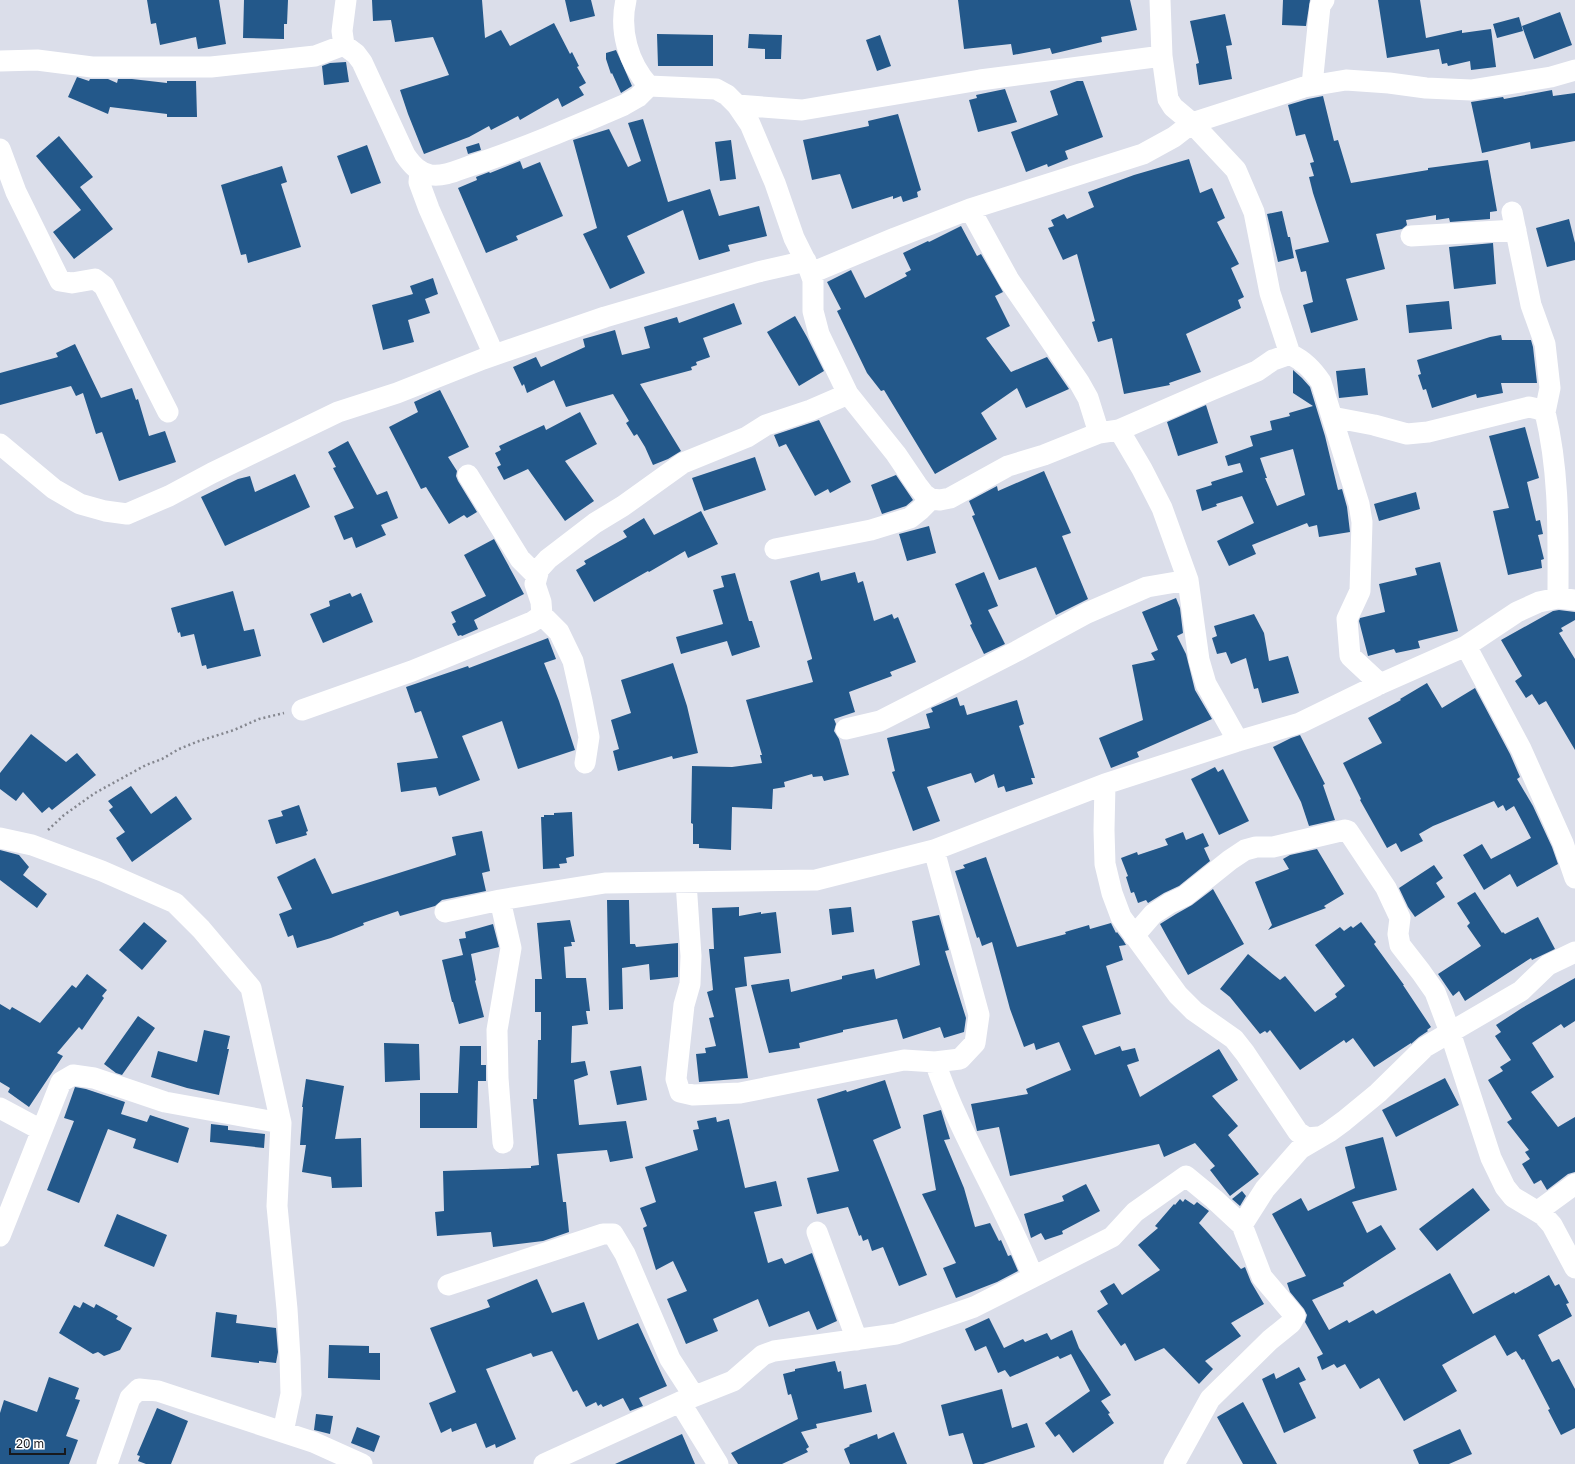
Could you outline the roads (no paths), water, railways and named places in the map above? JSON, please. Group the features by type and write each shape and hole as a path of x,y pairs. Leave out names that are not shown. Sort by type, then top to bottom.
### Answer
{"street":[{"path":"346,0 342,31 344,45 356,54 362,62 405,155 413,166 420,172 432,175 443,174 506,155 624,105 638,96 649,86 716,88 727,95 737,105 750,124 794,238 808,267 813,280 813,311 819,334 848,394 896,454 924,494 931,499 940,500 950,498 1008,466 1109,432 1257,371 1273,360 1290,354"},
{"path":"626,0 623,13 626,43 635,67 649,86"},
{"path":"1160,0 1162,56 1168,99 1173,107 1192,123 1236,170 1254,212 1270,293 1290,354 1307,364 1322,382 1359,504 1362,522 1360,591 1347,618 1350,656 1380,684"},
{"path":"1312,85 1320,6 1324,0"},
{"path":"0,61 37,60 92,67 211,67 315,56 344,45"},
{"path":"737,105 802,110 980,80 1162,56"},
{"path":"0,444 54,488 80,504 105,511 127,514 169,496 219,469 338,412 397,393 494,355 651,303 758,272 808,267 895,238 970,209 1143,154 1174,137 1192,123 1304,87 1346,80 1389,83 1426,88 1471,90 1551,77 1575,70"},
{"path":"0,150 16,192 60,281 72,283 95,279 104,286 168,412"},
{"path":"420,172 419,182 429,209 494,355"},
{"path":"970,209 1009,280 1079,382 1109,432 1142,469 1162,508 1188,580 1199,660 1206,684 1238,741"},
{"path":"444,912 500,900 605,884 816,880 934,850 1106,784 1238,741 1300,723 1380,684 1466,646 1517,612 1539,602 1566,599 1557,491 1549,429 1545,412 1550,388 1545,344 1532,305 1514,221 1411,236"},
{"path":"585,763 589,737 573,661 559,632 542,615 541,602 535,584 539,569 548,559 577,536 623,506 683,463 747,437 766,425 810,410 848,394"},
{"path":"1332,417 1374,425 1407,434 1428,432 1529,408 1538,409 1545,412"},
{"path":"468,475 520,558 537,576"},
{"path":"775,549 872,530 910,518 931,499"},
{"path":"846,729 880,721 1017,651 1087,613 1147,588 1188,580"},
{"path":"302,710 412,671 532,622 542,615"},
{"path":"1466,646 1521,749 1563,843 1575,878"},
{"path":"1106,784 1104,830 1105,864 1112,893 1121,917 1178,995 1194,1012 1234,1039 1245,1053 1299,1140"},
{"path":"1134,936 1153,914 1170,903 1185,896 1245,850 1256,847 1273,847 1345,830 1348,831 1386,888 1400,918 1398,934 1400,945 1434,992 1450,1032 1491,1158 1505,1187 1513,1197 1544,1215 1552,1225 1575,1268"},
{"path":"0,838 32,845 102,871 175,903 201,929 251,988 281,1123 277,1206 287,1309 291,1387 291,1394 283,1432"},
{"path":"686,882 691,956 690,984 684,1005 676,1079 680,1092 692,1095 740,1092 904,1060 935,1062 960,1059 975,1044 979,1015 934,850"},
{"path":"500,900 511,948 497,1030 498,1078 503,1143"},
{"path":"1242,1225 1299,1140 1318,1137 1330,1132 1378,1093 1425,1047 1521,991 1548,965 1575,952"},
{"path":"935,1062 946,1093 1022,1248 1033,1277"},
{"path":"0,1236 61,1082 73,1075 94,1078 165,1102 281,1123"},
{"path":"0,1108 41,1130"},
{"path":"544,1464 687,1399 732,1381 763,1355 774,1351 896,1334 974,1308 1112,1237 1135,1212 1186,1176 1242,1225 1262,1277 1295,1316 1291,1323 1270,1340 1210,1399 1174,1464"},
{"path":"1538,1211 1575,1184"},
{"path":"817,1232 857,1340"},
{"path":"448,1285 603,1234 613,1234 625,1254 687,1399 718,1464"},
{"path":"107,1464 130,1398 139,1390 158,1391 283,1432 313,1442 362,1464"}]}
